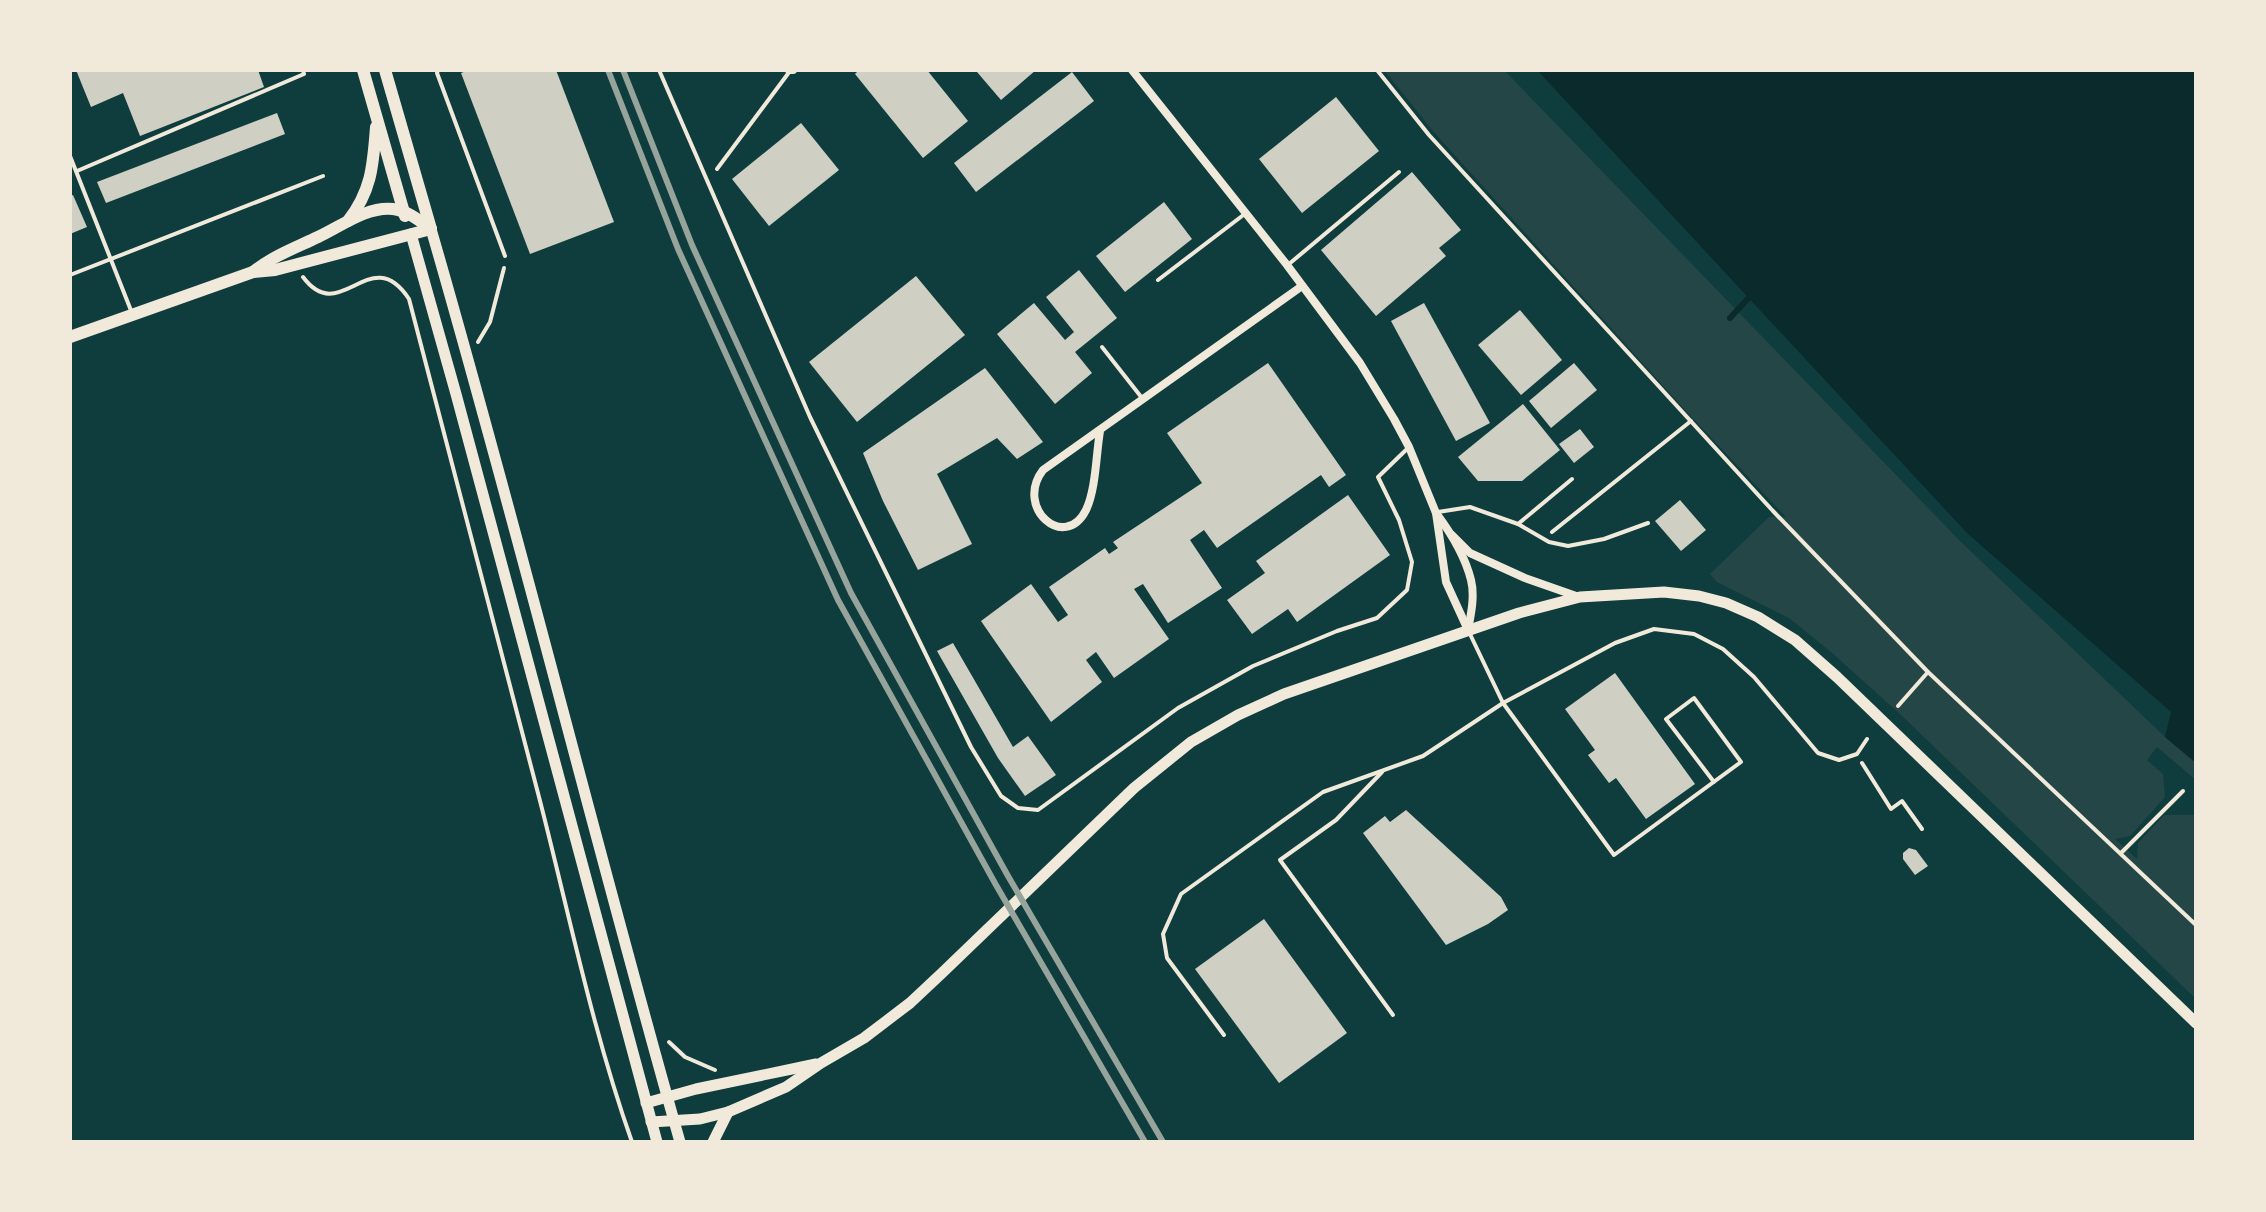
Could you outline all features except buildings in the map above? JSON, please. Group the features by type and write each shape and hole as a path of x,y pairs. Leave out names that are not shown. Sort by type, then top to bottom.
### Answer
{"main road":[{"path":"363,70 411,234"},
{"path":"385,70 431,229"},
{"path":"348,221 361,203 370,181 377,117"},
{"path":"253,272 272,258 348,221 383,209 404,212 431,229"},
{"path":"70,337 253,272 275,270 431,229"}],"street":[{"path":"1132,70 1287,265 1360,363 1409,447 1436,513 1452,535 1470,553 1525,578 1580,597"},
{"path":"431,229 680,1142"},
{"path":"411,234 657,1142"},
{"path":"1100,431 1086,510 1075,525 1060,528 1051,524 1034,502 1034,486 1051,463 1302,286"},
{"path":"1436,513 1446,582 1468,630"},
{"path":"1452,535 1471,581 1472,605 1468,630"},
{"path":"651,1122 728,1112 786,1087 864,1038 910,1003 1134,788 1191,742 1238,715 1284,694 1468,630 1580,597 1664,592 1699,596 1726,603 1758,617 1795,640 2196,1023"},
{"path":"646,1103 821,1063"},
{"path":"713,1142 728,1112"}],"lane":[{"path":"77,171 304,74 303,70"},
{"path":"438,70 505,256"},
{"path":"659,70 810,417 971,747 1001,796 1018,808 1038,810 1178,708 1253,666 1377,618 1407,590 1412,562 1399,520 1378,477 1409,447"},
{"path":"717,169 791,70"},
{"path":"70,156 132,314"},
{"path":"1287,265 1399,172"},
{"path":"70,275 323,176"},
{"path":"1158,280 1246,213"},
{"path":"1102,347 1143,400"},
{"path":"1518,524 1572,479"},
{"path":"1436,513 1470,507 1518,524 1549,542 1568,546 1604,539 1648,523"},
{"path":"1224,1035 1167,958 1163,934 1181,894 1323,792 1423,756 1503,703 1615,643 1654,629 1694,634 1723,649 1754,677 1818,753 1839,760 1857,754 1867,739"},
{"path":"1468,630 1503,703 1614,855 1714,782 1741,762 1694,698 1666,719 1714,782"},
{"path":"1384,770 1336,820 1280,860 1393,1015"}],"path":[{"path":"1377,70 1429,135 1773,511 1928,672 2196,925"},
{"path":"477,344 490,322 505,256"},
{"path":"297,264 303,278 320,293 334,295 370,278 393,282 409,299 530,759 581,973 632,1142"},
{"path":"1549,542 1552,532 1691,421"},
{"path":"1898,706 1928,672"},
{"path":"1857,754 1891,809 1902,801 1922,829"},
{"path":"2121,853 2183,791"}],"shaded area":[{"path":"1384,70 1504,70 1960,541 2196,763 2196,780 2157,747 2147,760 2163,774 2165,797 2130,836 2115,839 2137,859 2138,843 2164,815 2196,815 2196,999 1900,714 1831,652 1789,618 1717,582 1710,574 1769,517 1786,517 1433,131"},
{"path":"1537,70 2196,70 2196,763 2165,737 2171,712 1967,533"}],"waterway":[{"path":"1730,318 1752,294"}],"railway":[{"path":"608,70 678,249 838,600 996,885 1145,1142"},
{"path":"623,70 692,245 851,593 1008,876 1163,1142"}]}
